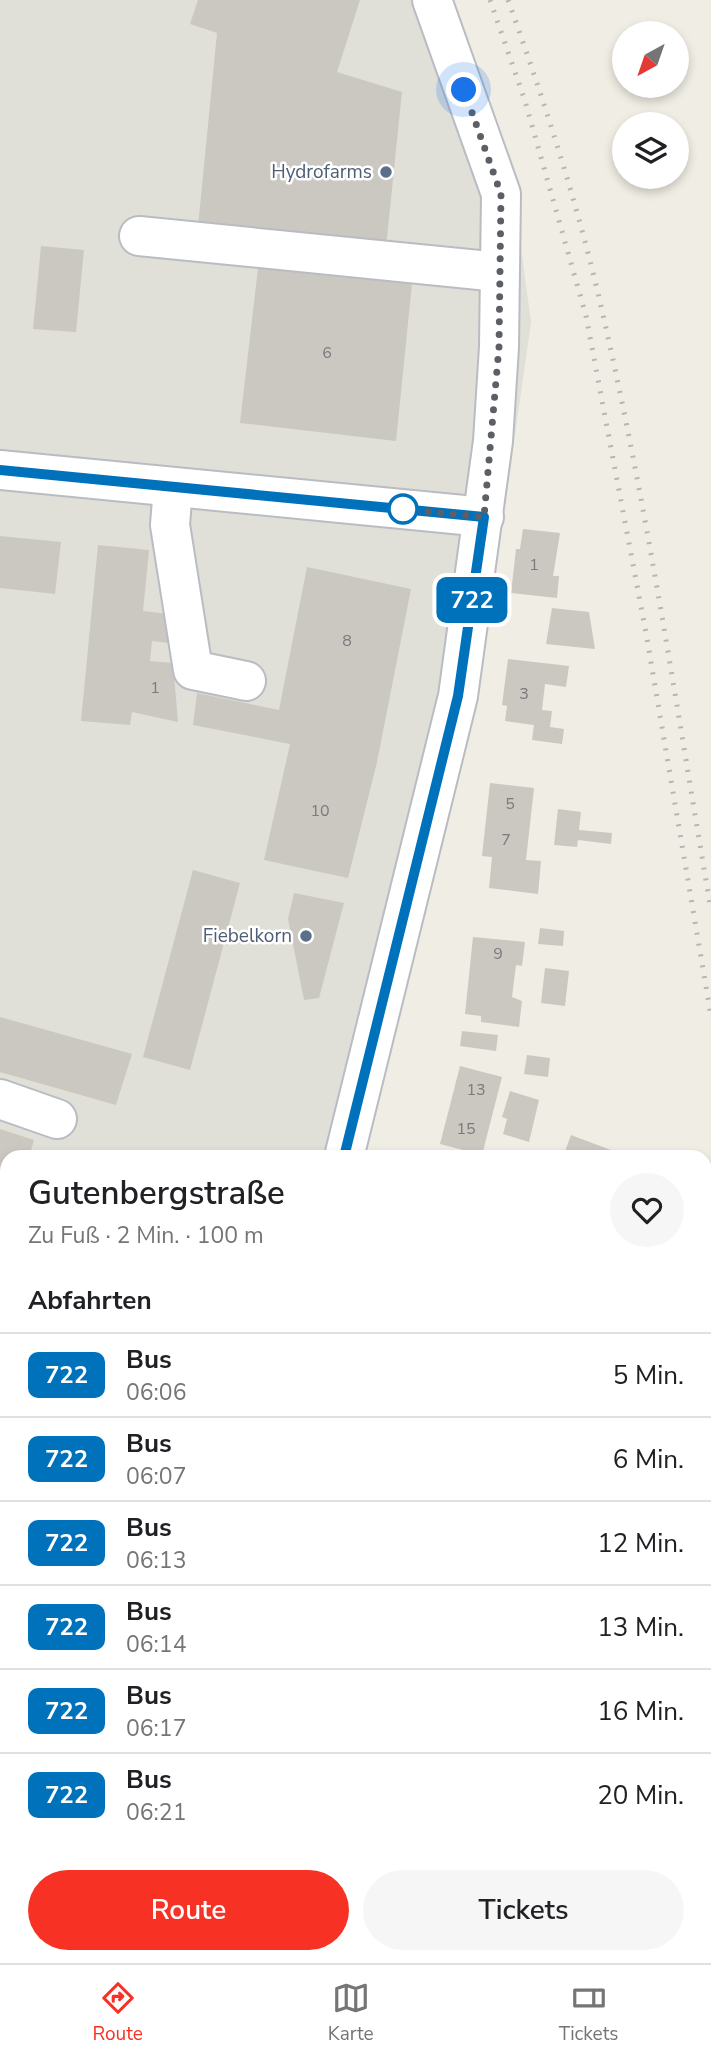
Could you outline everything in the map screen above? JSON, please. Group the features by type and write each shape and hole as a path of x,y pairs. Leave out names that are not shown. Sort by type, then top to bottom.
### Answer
{"street":[{"path":"346,1150 458,696 484,517 499,347 501,194 432,0"},
{"path":"139,236 499,272"},
{"path":"0,470 484,517"},
{"path":"173,487 170,525 193,670 246,681"},
{"path":"0,1099 57,1119"}],"shaded area":[{"path":"0,0 445,0 510,167 531,322 481,675 359,1150 0,1150"}],"building":[{"path":"198,0 360,0 337,72 402,92 385,257 197,237 217,33 190,24"},
{"path":"41,246 84,250 76,332 33,329"},
{"path":"258,268 412,284 396,441 240,423"},
{"path":"523,529 560,533 553,576 559,576 557,598 511,593 516,549 520,549"},
{"path":"0,536 61,542 55,594 0,588"},
{"path":"98,545 149,550 143,611 168,614 170,643 152,641 150,661 173,663 178,722 132,712 130,725 81,721"},
{"path":"307,567 411,589 377,762 348,878 264,860 290,744 193,725 197,693 279,710"},
{"path":"552,608 589,612 595,649 546,644"},
{"path":"508,659 569,666 566,687 545,684 542,710 552,711 550,727 564,729 562,744 532,740 534,725 505,721 507,706 502,705"},
{"path":"490,783 534,788 526,860 541,861 538,894 489,888 492,857 482,856"},
{"path":"558,809 581,812 579,830 612,833 611,844 578,840 577,847 554,845"},
{"path":"193,870 240,883 190,1070 143,1057"},
{"path":"294,893 344,903 319,998 304,1000 288,919"},
{"path":"540,928 564,931 563,946 538,944"},
{"path":"473,937 525,942 522,966 516,965 512,997 522,1001 519,1027 481,1022 481,1016 465,1014"},
{"path":"545,968 569,971 565,1006 541,1003"},
{"path":"0,1017 132,1054 116,1105 0,1072"},
{"path":"462,1031 498,1035 496,1051 460,1046"},
{"path":"527,1055 550,1058 548,1077 524,1074"},
{"path":"460,1066 502,1077 483,1150 463,1150 440,1144"},
{"path":"510,1091 539,1100 529,1142 503,1134 507,1119 502,1117"},
{"path":"0,1129 34,1140 31,1150 0,1150"},
{"path":"571,1135 611,1150 566,1150"}],"railway":[{"path":"490,0 525,101 586,316 646,633 711,1016"},
{"path":"508,0 560,156 603,315 648,537 711,910"}],"bus line":[{"name":"722","path":"0,470 484,517 458,696 346,1150"}],"place":[{"name":"Hydrofarms","path":"386,172"},
{"name":"Fiebelkorn","path":"306,936"}],"route":[{"path":"403,509 484,517 493,441 499,347 501,194 464,90"}]}
